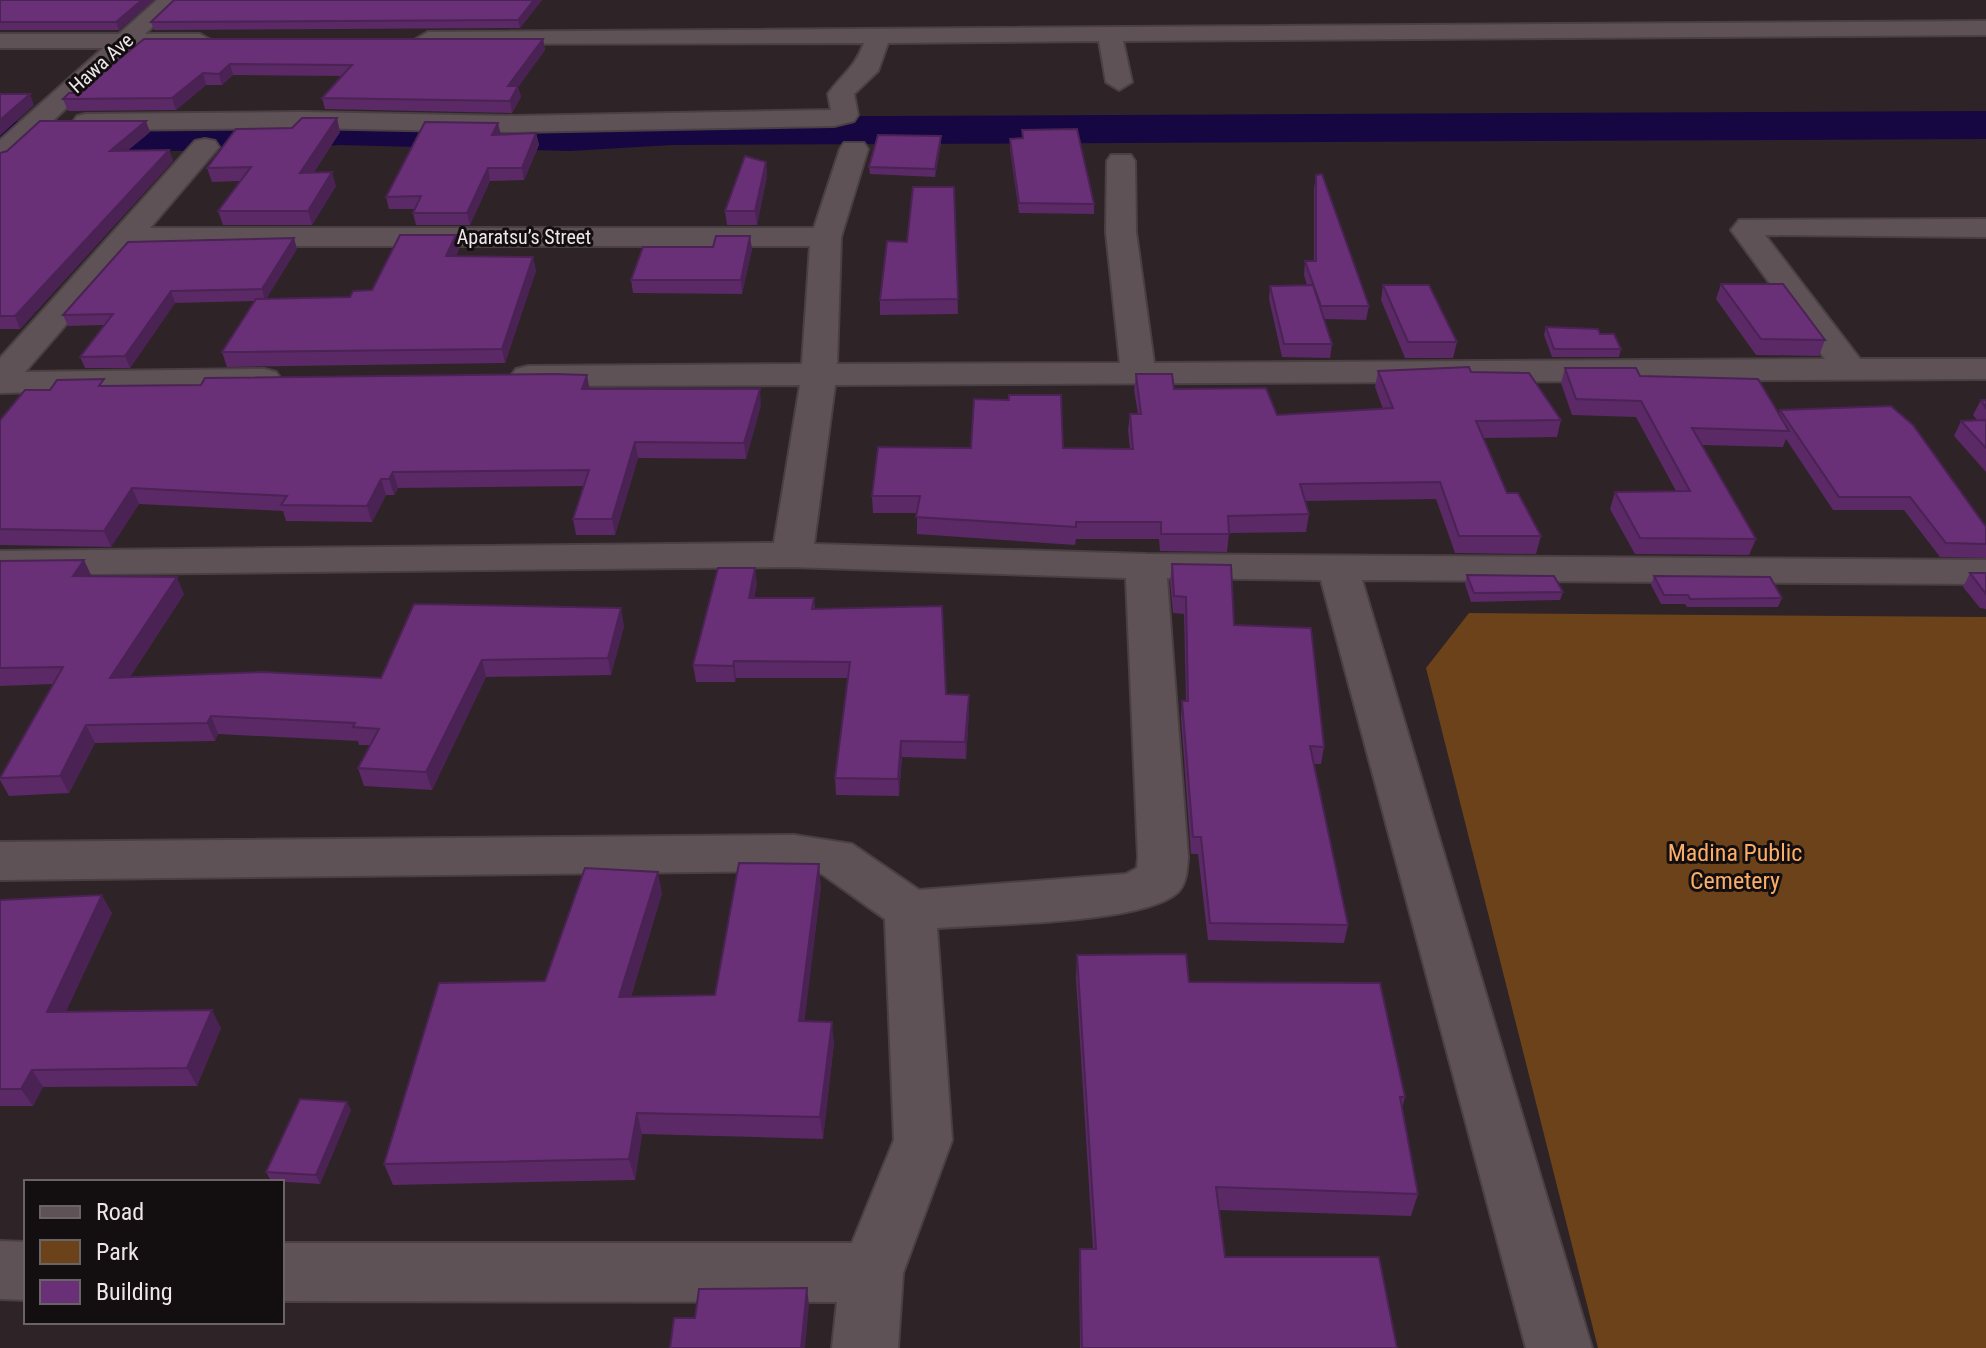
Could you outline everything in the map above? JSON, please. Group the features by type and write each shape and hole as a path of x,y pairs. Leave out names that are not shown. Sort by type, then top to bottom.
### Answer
{"street":[{"name":"Hawa Ave","path":"22,136 170,0"},
{"path":"1689,9 1707,27"},
{"path":"1904,9 1926,27"},
{"path":"402,39 459,50 841,24 879,35 1707,27 1986,28"},
{"path":"1110,34 1119,82"},
{"path":"22,136 303,120 515,124 834,118 845,115 841,94 850,82 866,71 879,35"},
{"path":"0,41 217,41"},
{"path":"0,381 205,147"},
{"path":"792,555 819,373 826,237 854,149"},
{"path":"1121,161 1121,232 1138,372"},
{"path":"1849,368 1746,230 1750,226 1986,228"},
{"name":"Aparatsu’s Street","path":"126,237 826,237"},
{"path":"488,377 1986,369"},
{"path":"0,381 299,379"},
{"path":"0,563 792,555 1146,566 1986,572"},
{"path":"0,861 794,853 834,857 910,910 1135,893 1161,878 1163,857 1146,566"},
{"path":"1338,568 1559,1348"},
{"path":"865,1348 872,1273 923,1140 910,910"},
{"path":"0,1270 24,1271"},
{"path":"284,1272 872,1273"}],"green space":[{"name":"Madina Public Cemetery","path":"1469,613 1986,617 1986,1348 1598,1348 1426,668"}],"building":[{"path":"0,0 142,0 116,22 0,22"},
{"path":"174,0 534,0 518,20 151,22"},
{"path":"144,39 543,39 508,86 518,86 510,101 322,98 352,65 230,64 219,74 203,73 172,98 63,99 69,93 77,93"},
{"path":"0,94 30,94 0,120"},
{"path":"302,118 337,118 300,173 332,172 308,211 218,211 251,167 207,168 236,129 292,128"},
{"path":"40,121 146,121 110,151 169,150 15,316 0,316 0,153 7,151"},
{"path":"425,122 498,123 492,135 536,133 522,168 488,168 467,213 413,213 421,196 386,197"},
{"path":"1077,129 1094,204 1019,203 1010,139 1023,138 1022,130"},
{"path":"878,135 941,136 935,169 869,167"},
{"path":"745,156 766,162 755,211 725,211"},
{"path":"1322,174 1369,306 1321,306 1305,261 1316,261 1316,175"},
{"path":"913,187 954,187 958,299 880,300 887,241 907,242"},
{"path":"400,235 456,235 446,256 533,257 502,349 222,352 256,299 350,297 353,291 372,290"},
{"path":"716,236 750,236 741,280 631,280 643,247 713,247"},
{"path":"294,238 262,289 171,291 125,356 80,357 113,314 63,315 128,242"},
{"path":"1721,284 1783,284 1825,340 1761,339"},
{"path":"1313,285 1332,344 1284,344 1270,286"},
{"path":"1383,285 1429,285 1457,342 1408,342"},
{"path":"1546,327 1598,329 1600,334 1614,334 1621,349 1554,349"},
{"path":"1469,367 1471,372 1529,373 1561,420 1476,421 1507,493 1518,493 1541,536 1459,536 1440,482 1300,484 1309,514 1228,516 1229,534 1161,534 1161,522 1076,522 1076,527 916,517 920,496 872,496 878,447 971,448 974,399 1009,400 1009,395 1061,395 1063,448 1133,449 1130,414 1141,414 1136,374 1172,374 1174,389 1266,388 1277,415 1393,408 1378,371"},
{"path":"1565,368 1636,368 1640,376 1758,379 1789,431 1692,428 1756,539 1640,538 1615,492 1690,491 1641,401 1576,399"},
{"path":"587,375 582,389 760,389 744,443 635,442 612,519 573,519 589,470 393,472 389,479 381,479 367,506 281,505 287,496 132,488 104,531 0,529 0,420 25,390 50,390 57,380 104,379 99,386 201,385 205,378"},
{"path":"1891,406 1913,425 1986,527 1986,544 1946,543 1910,497 1839,497 1780,410"},
{"path":"1986,420 1986,448 1961,421"},
{"path":"84,560 73,576 177,577 110,678 263,672 381,678 414,604 621,608 608,658 482,660 426,772 358,768 379,729 353,727 355,723 211,716 207,723 86,725 60,776 0,778 63,667 0,668 0,561"},
{"path":"1172,564 1231,565 1234,625 1311,628 1324,747 1310,746 1348,925 1210,923 1201,837 1193,837 1182,701 1188,701 1186,597 1174,596"},
{"path":"718,568 755,568 749,598 814,598 812,609 942,606 946,694 969,695 965,742 901,741 898,779 835,778 850,662 734,661 733,666 693,665"},
{"path":"1970,573 1986,573 1986,594"},
{"path":"1467,575 1554,576 1563,592 1474,593"},
{"path":"1654,576 1770,577 1782,598 1690,599 1688,595 1664,595"},
{"path":"739,863 819,864 799,1021 832,1022 820,1117 637,1113 629,1159 384,1164 439,983 545,981 585,868 658,872 619,997 715,995"},
{"path":"102,895 47,1012 212,1010 187,1068 32,1070 21,1089 0,1089 0,900"},
{"path":"1186,954 1189,982 1380,983 1405,1097 1400,1097 1418,1194 1216,1187 1225,1257 1379,1257 1397,1348 1082,1348 1080,1249 1096,1249 1077,955"},
{"path":"300,1099 347,1102 316,1175 266,1172"},
{"path":"807,1288 801,1348 670,1348 674,1318 695,1318 699,1289"}],"waterway":[{"path":"0,135 201,137 342,131 587,136 671,131 1986,125"}]}
